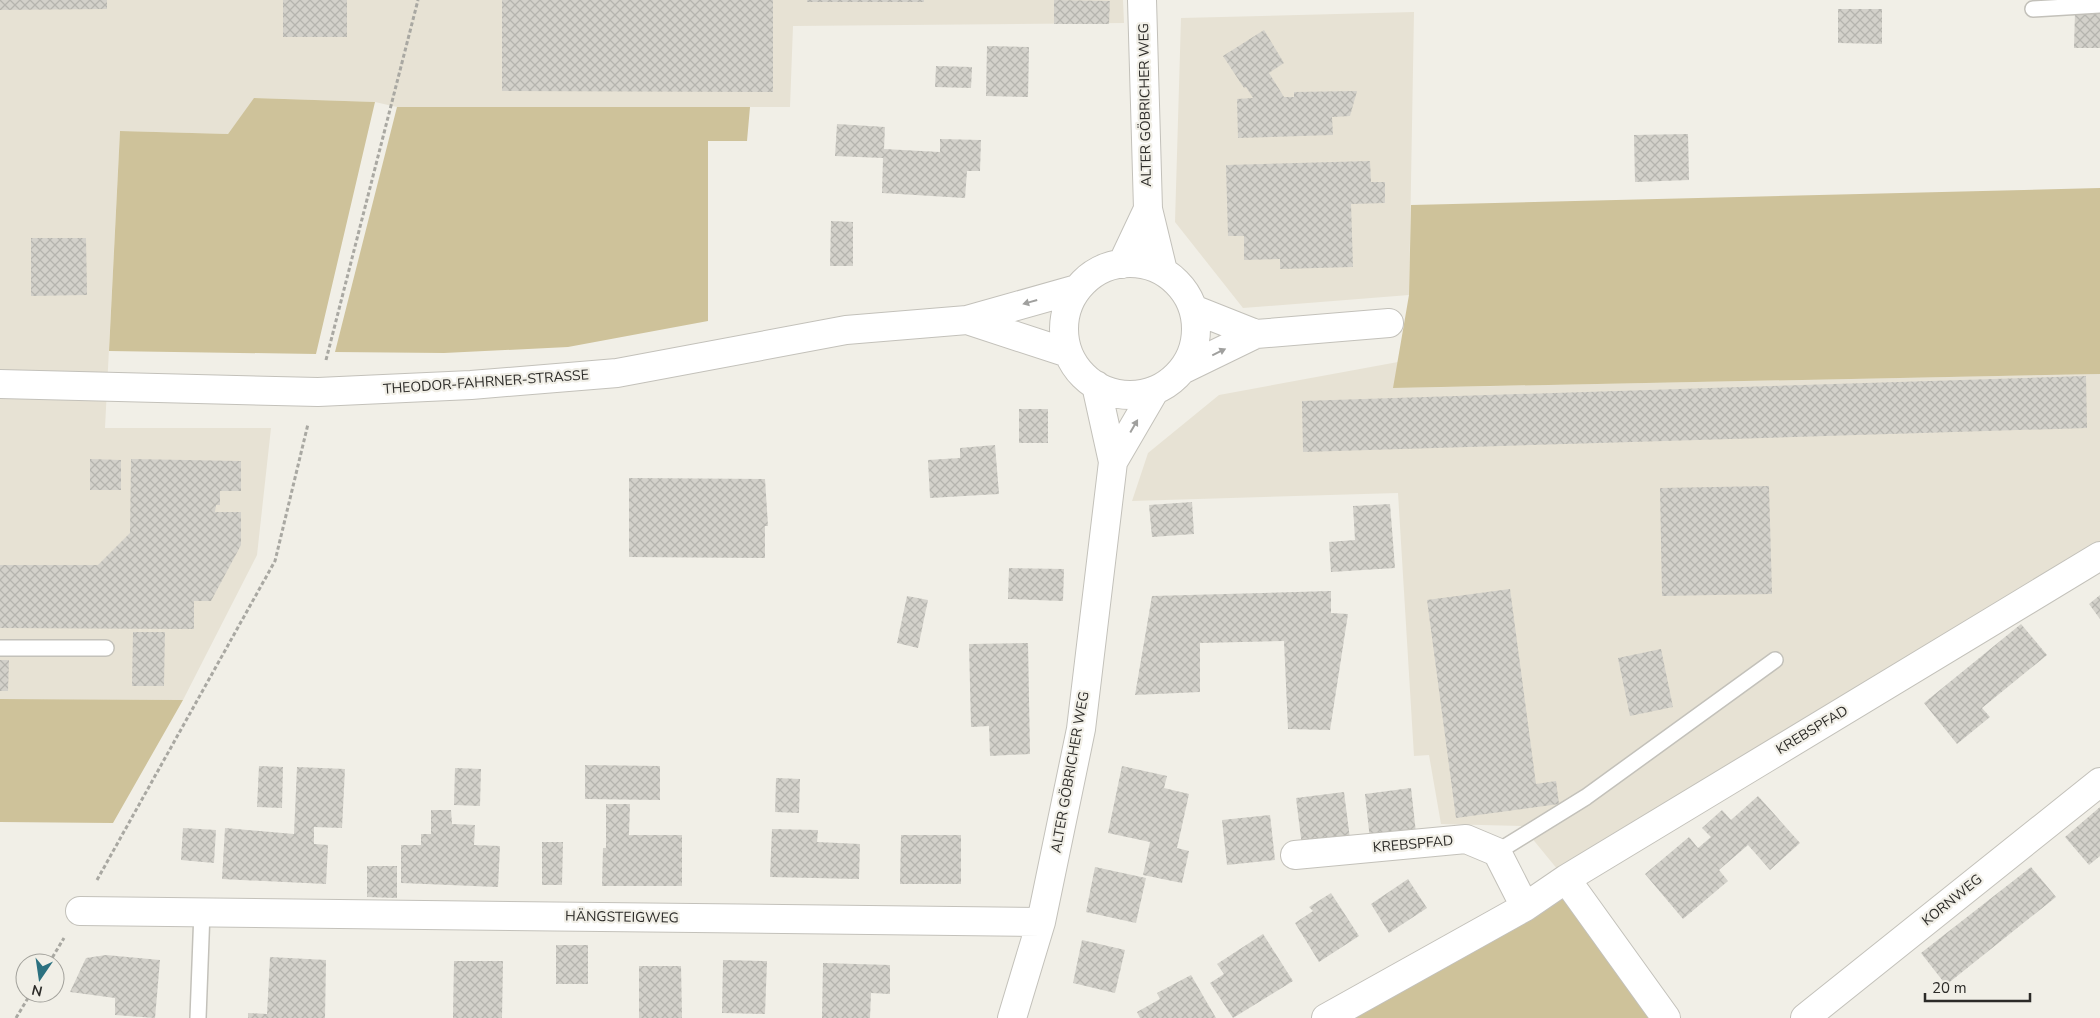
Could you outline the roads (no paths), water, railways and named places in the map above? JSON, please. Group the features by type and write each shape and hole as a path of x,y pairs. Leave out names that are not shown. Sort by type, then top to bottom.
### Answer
{"street":[{"name":"ALTER GÖBRICHER WEG","path":"1142,0 1148,209 1163,271"},
{"name":"ALTER GÖBRICHER WEG","path":"1122,264 1148,209"},
{"path":"1182,370 1194,346 1196,328 1193,309 1179,284 1163,271 1143,264 1122,264 1095,273 1077,289 1067,308 1064,322 1068,353 1077,368 1096,385 1122,394 1135,395 1155,390 1182,370 1256,334 1389,323"},
{"name":"THEODOR-FAHRNER-STRASSE","path":"0,384 318,392 472,385 617,373 846,330 967,320 1077,289"},
{"path":"1193,309 1256,334"},
{"name":"THEODOR-FAHRNER-STRASSE","path":"967,320 1068,353"},
{"name":"ALTER GÖBRICHER WEG","path":"1012,1018 1041,922 1081,730 1113,462 1096,385"},
{"name":"ALTER GÖBRICHER WEG","path":"1113,462 1155,390"},
{"name":"KREBSPFAD","path":"1326,1018 1525,906 1566,879 2100,556"},
{"name":"KORNWEG","path":"1805,1018 2100,782"},
{"name":"KREBSPFAD","path":"1295,855 1466,839 1496,852"},
{"path":"1496,852 1525,906"},
{"path":"1566,879 1666,1018"},
{"name":"HÄNGSTEIGWEG","path":"80,911 1041,922"}],"lane":[{"path":"2033,9 2100,5"},
{"path":"0,648 106,648"},
{"path":"1496,852 1586,797 1775,660"},
{"path":"198,1018 202,911"}]}
